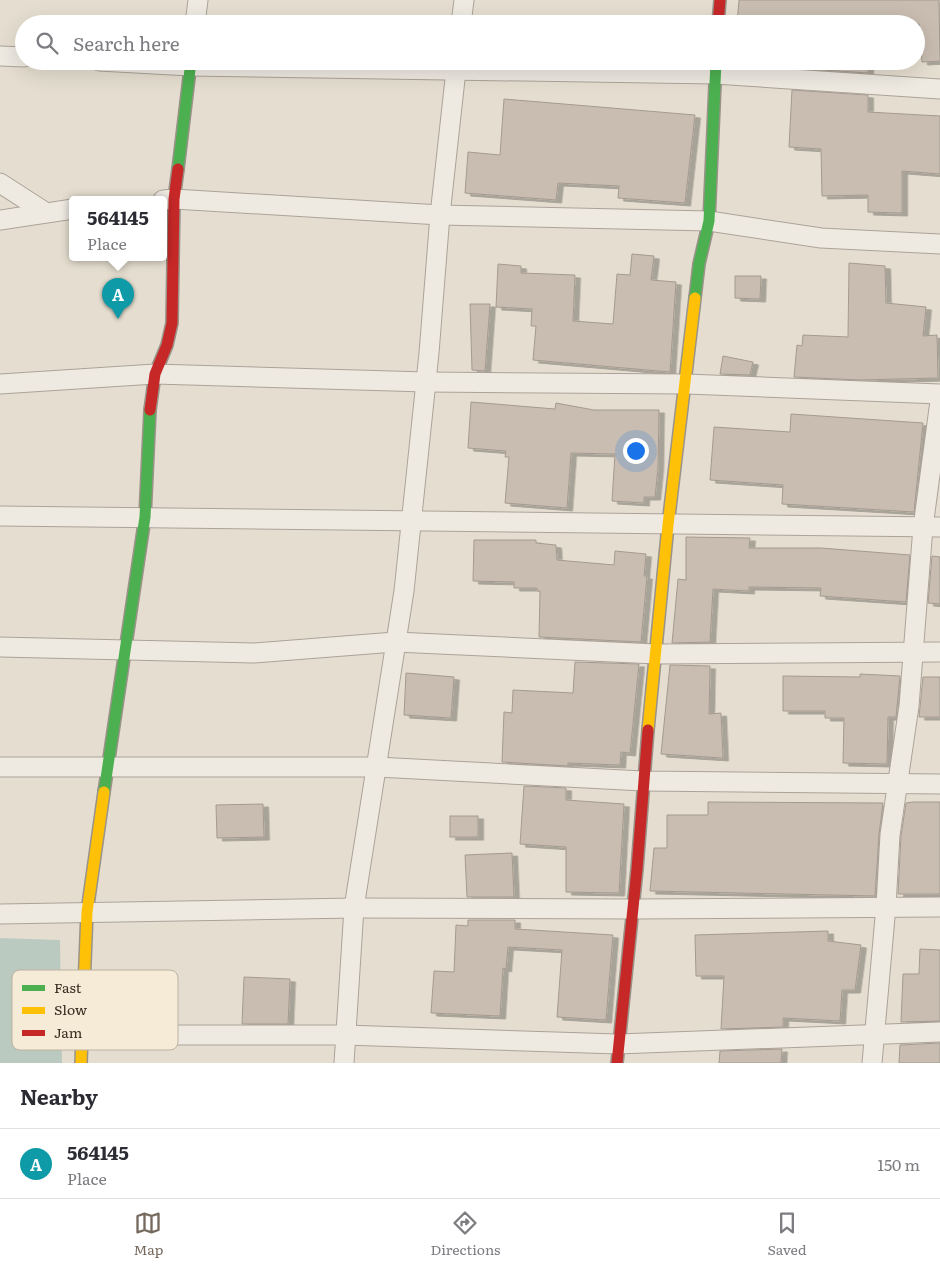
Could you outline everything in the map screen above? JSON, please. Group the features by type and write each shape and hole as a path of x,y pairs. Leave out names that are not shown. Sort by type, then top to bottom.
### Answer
{"street":[{"path":"196,15 198,0"},
{"path":"462,15 464,0"},
{"path":"719,15 720,0"},
{"path":"0,56 15,57"},
{"path":"85,970 88,912 124,649 145,517 149,415 155,374 167,345 172,324 169,200 189,70"},
{"path":"344,1063 344,1035 354,908 377,767 412,520 440,215 456,70"},
{"path":"617,1063 633,909 642,780 668,526 699,264 709,221 715,70"},
{"path":"736,70 940,89"},
{"path":"0,183 45,212"},
{"path":"169,200 440,215 709,221 821,238 940,244"},
{"path":"0,220 69,209"},
{"path":"0,384 155,374 426,382 686,384 940,394"},
{"path":"872,1063 886,906 890,835 909,706 912,652 932,527 940,402"},
{"path":"0,516 412,520 668,526 932,527"},
{"path":"0,647 254,653 395,642 656,654 940,652"},
{"path":"0,767 377,767 642,780 940,784"},
{"path":"0,914 354,908 633,909 940,906"},
{"path":"178,1035 344,1035 618,1044 940,1032"},
{"path":"81,1050 81,1063"}],"shaded area":[{"path":"0,938 60,940 60,970 12,970 12,1050 62,1050 62,1063 0,1063"}],"building":[{"path":"739,0 939,0 940,61 925,62 925,15 738,15"},
{"path":"823,70 868,70 868,73"},
{"path":"792,90 868,95 868,112 940,116 940,174 902,171 902,213 868,212 868,195 822,196 821,149 789,147"},
{"path":"504,99 695,115 685,203 618,198 619,186 558,183 556,200 465,193 468,152 500,155"},
{"path":"632,254 654,256 651,280 676,282 670,372 533,360 536,326 531,326 532,309 496,307 498,264 521,266 521,273 575,275 573,321 613,324 617,274 630,275"},
{"path":"849,263 885,266 886,303 926,307 923,336 937,335 938,378 859,380 794,377 797,345 802,346 803,335 848,337"},
{"path":"735,276 761,276 760,299 735,298"},
{"path":"470,304 490,304 485,371 472,370"},
{"path":"723,356 753,362 750,375 720,374"},
{"path":"471,402 555,409 556,403 594,410 659,410 658,468 655,497 644,497 644,503 612,501 615,454 571,453 567,508 505,503 509,457 505,457 506,451 468,448"},
{"path":"791,414 923,423 914,512 782,504 783,485 710,480 714,427 790,432"},
{"path":"686,537 750,538 749,548 821,548 910,555 906,602 820,596 821,588 749,587 749,591 713,589 710,642 672,643 678,579 686,580"},
{"path":"474,540 536,540 536,543 556,545 557,560 614,565 615,551 646,554 644,576 647,576 641,642 539,637 540,591 537,591 537,588 514,588 514,582 473,581"},
{"path":"932,556 940,557 940,604 928,603"},
{"path":"575,662 639,664 630,753 621,752 620,765 568,763 568,766 502,762 504,712 512,713 513,690 573,693"},
{"path":"670,665 710,666 709,714 721,713 723,758 661,754"},
{"path":"406,673 454,677 451,718 404,715"},
{"path":"860,674 900,676 896,717 888,717 887,764 843,763 844,718 825,718 825,711 783,711 783,676 860,677"},
{"path":"923,677 940,677 940,717 919,717"},
{"path":"524,786 566,788 566,800 624,804 619,893 566,892 566,847 520,844"},
{"path":"708,802 883,803 875,896 650,891 654,848 667,848 667,815 708,815"},
{"path":"940,802 940,894 898,894 901,836 906,803"},
{"path":"263,804 264,837 217,838 216,805"},
{"path":"450,816 478,816 478,837 450,837"},
{"path":"512,853 514,897 467,897 465,855"},
{"path":"468,920 515,920 515,929 613,935 606,1020 557,1017 562,950 508,947 506,969 503,968 500,1016 431,1013 434,971 454,972 456,925 468,926"},
{"path":"828,931 828,941 861,945 855,990 842,990 840,1021 783,1018 783,1027 721,1029 724,976 696,976 695,935"},
{"path":"920,949 940,950 940,1021 901,1022 903,974 919,974"},
{"path":"244,977 290,979 288,1024 242,1024"},
{"path":"940,1043 940,1063 899,1063 900,1045"},
{"path":"782,1049 781,1063 719,1063 720,1051"}],"traffic: fast":[{"path":"178,169 190,70"},
{"path":"695,298 699,264 709,221 716,70"},
{"path":"104,792 145,517 150,410"}],"traffic: slow":[{"path":"648,730 668,525 695,298"},
{"path":"85,970 87,912 104,792"},
{"path":"81,1063 82,1050"}],"traffic: jam":[{"path":"719,15 720,0"},
{"path":"150,410 155,374 167,345 172,323 174,199 178,169"},
{"path":"617,1063 637,869 648,730"}],"place":[{"name":"564145","path":"118,319"}]}
